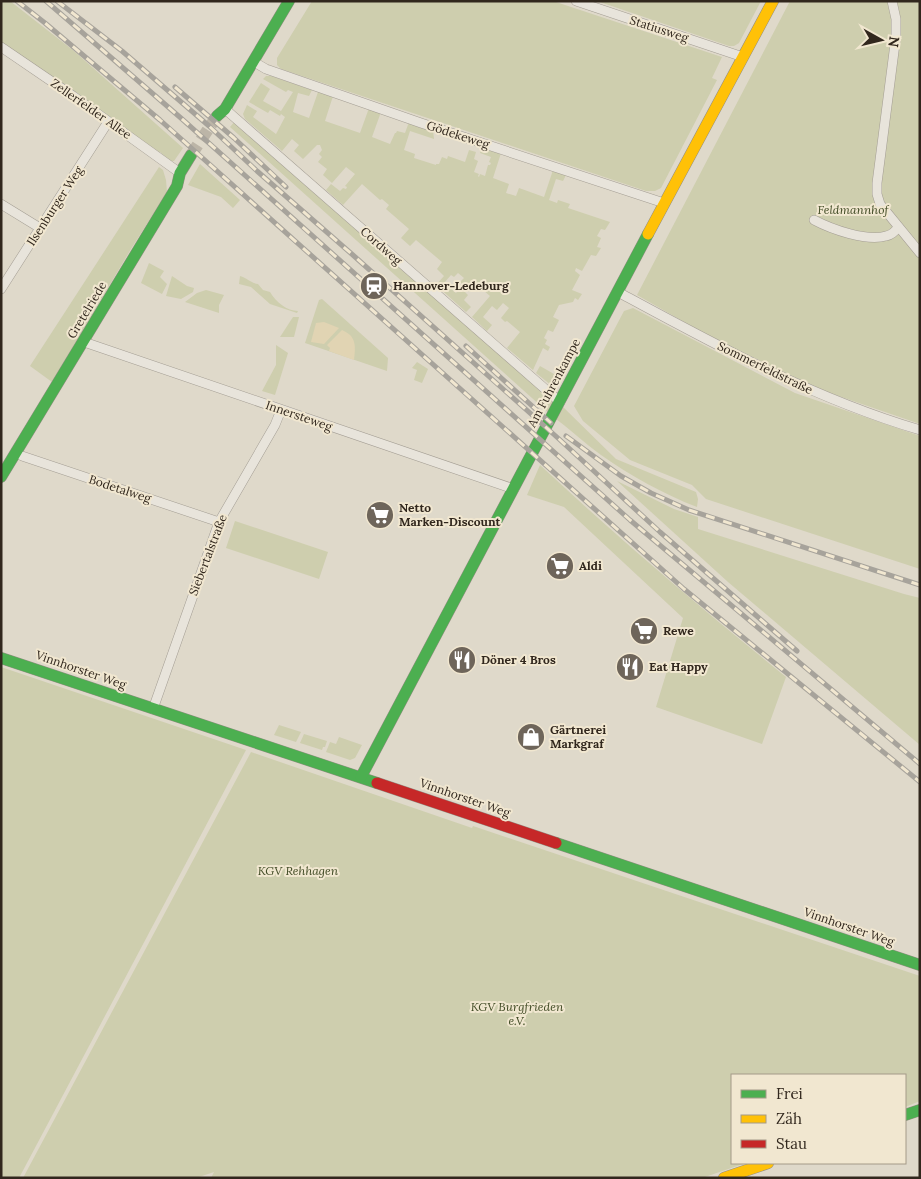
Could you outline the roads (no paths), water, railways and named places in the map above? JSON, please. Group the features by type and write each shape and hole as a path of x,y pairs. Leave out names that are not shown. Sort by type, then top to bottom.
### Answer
{"street":[{"path":"221,113 254,62 289,1"},
{"name":"Statiusweg","path":"576,1 742,57"},
{"name":"Am Fuhrenkampe","path":"361,777 664,203 773,1"},
{"path":"892,1 896,19 896,36 877,194 880,204 920,253"},
{"name":"Zellerfelder Allee","path":"1,47 180,173"},
{"name":"Gödekeweg","path":"254,62 266,69 366,104 664,203"},
{"name":"Cordweg","path":"221,113 560,402"},
{"name":"Ilsenburger Weg","path":"1,290 108,122"},
{"name":"Gretelriede","path":"1,477 177,186 180,173 191,155"},
{"path":"1,204 40,228"},
{"path":"814,220 828,228 874,237 884,237 892,234 898,227"},
{"name":"Sommerfeldstraße","path":"618,292 767,371 854,408 920,430"},
{"name":"Innersteweg","path":"84,342 514,489"},
{"name":"Siebertalstraße","path":"153,709 219,522 275,425 281,410"},
{"name":"Bodetalweg","path":"22,456 219,522"},
{"name":"Vinnhorster Weg","path":"1,658 920,965"},
{"path":"906,1115 920,1110"},
{"path":"724,1178 765,1164"}],"tunnel":[{"path":"191,155 217,116"}],"railway":[{"path":"17,1 160,120 684,589 920,782"},
{"path":"46,1 182,119 630,520 920,764"},
{"path":"57,1 122,51 209,126 257,171 559,439 660,532 797,651"},
{"path":"175,87 234,138 286,187"},
{"path":"466,346 551,423"},
{"path":"566,436 621,476 651,493 689,510 920,585"}],"place":[{"name":"Hannover-Ledeburg","path":"374,286"},
{"name":"Netto Marken-Discount","path":"380,515"},
{"name":"Aldi","path":"560,566"},
{"name":"Rewe","path":"644,631"},
{"name":"Döner 4 Bros","path":"462,660"},
{"name":"Eat Happy","path":"630,667"},
{"name":"Gärtnerei Markgraf","path":"531,737"}],"park label":[{"name":"Feldmannhof","path":"853,210"},
{"name":"KGV Rehhagen","path":"298,871"},
{"name":"KGV Burgfrieden e.V.","path":"517,1014"}]}
